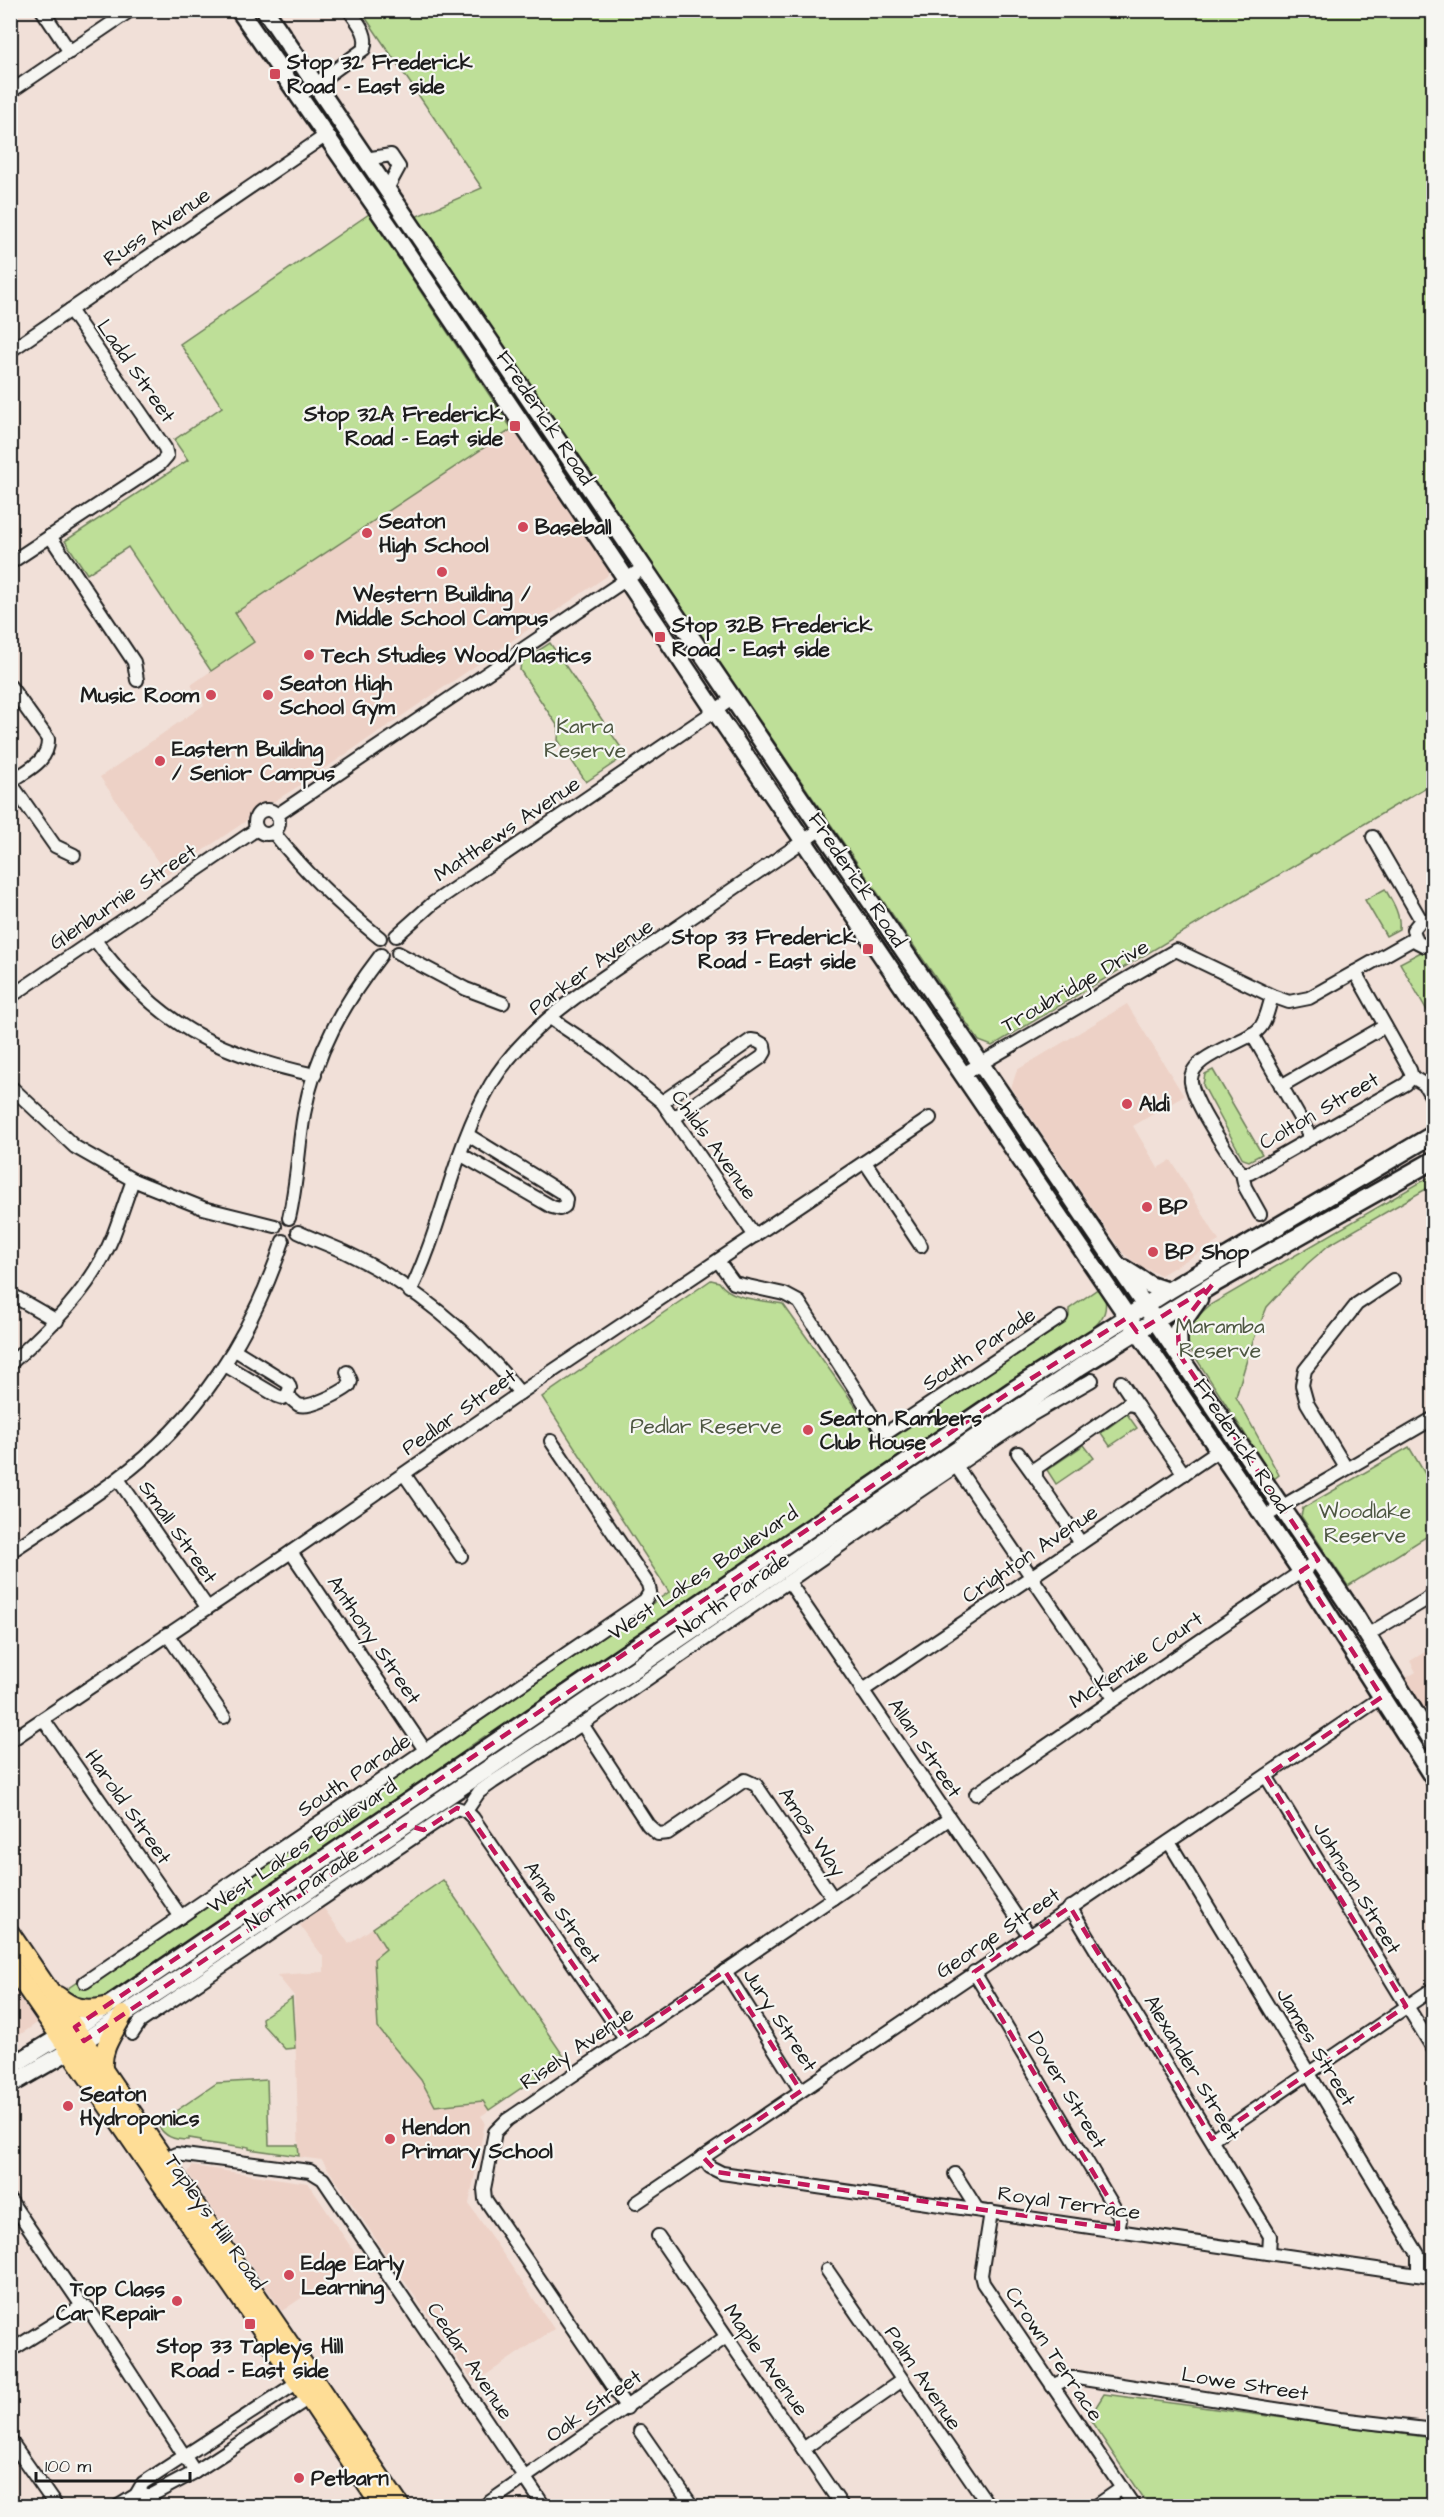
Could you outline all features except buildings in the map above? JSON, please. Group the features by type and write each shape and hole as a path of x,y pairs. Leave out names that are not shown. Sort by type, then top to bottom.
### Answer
{"main road":[{"name":"Frederick Road","path":"239,10 391,229 803,841 1301,1571 1434,1779"},
{"name":"Frederick Road","path":"265,10 389,196 1318,1560 1434,1744"},
{"path":"389,196 396,220 391,229"},
{"name":"West Lakes Boulevard","path":"10,2085 72,2039 105,2007 947,1435 1168,1291 1434,1134"},
{"name":"West Lakes Boulevard","path":"10,2067 123,2015 1081,1366 1212,1285 1434,1160"},
{"path":"1117,1264 1150,1285 1168,1291"},
{"path":"1179,1354 1178,1329 1189,1311 1212,1285"},
{"path":"1093,1340 1111,1311 1108,1289"},
{"path":"1115,1345 1139,1352 1158,1362"},
{"name":"Tapleys Hill Road","path":"10,1933 48,1987 72,2039 104,2069 157,2163"},
{"name":"Tapleys Hill Road","path":"10,1964 72,2039 157,2163 307,2387 381,2506"},
{"path":"48,1987 65,2002 80,2009 91,2010 105,2007"},
{"path":"104,2069 102,2059 105,2045 115,2032 123,2015"},
{"name":"Tapleys Hill Road","path":"307,2387 400,2506"}],"street":[{"path":"42,10 70,52"},
{"path":"10,93 131,10"},
{"path":"298,97 364,49 366,38 350,10"},
{"name":"Russ Avenue","path":"10,351 325,136"},
{"path":"365,159 391,155 399,167 389,196"},
{"name":"Ladd Street","path":"50,536 160,464 167,456 165,448 70,310"},
{"path":"10,563 50,536 134,662 137,680"},
{"path":"276,815 643,568"},
{"path":"10,686 48,740 48,750 43,759 10,782 55,846 74,855"},
{"name":"Matthews Avenue","path":"396,936 433,903 732,699"},
{"path":"267,810 276,815 279,823 273,832 263,833 257,829 255,822 260,812 267,810"},
{"name":"Glenburnie Street","path":"10,997 257,829"},
{"name":"Parker Avenue","path":"410,1292 421,1269 460,1154 480,1105 512,1056 550,1018 592,986 821,829"},
{"path":"273,832 297,863 330,898 380,938"},
{"path":"1373,837 1427,920 1413,930 1415,938 1421,945 1434,945"},
{"path":"387,934 396,936 400,942 398,952 388,957 381,954 378,949 380,938 387,934"},
{"name":"Troubridge Drive","path":"981,1063 1176,950 1289,1002 1300,1001 1415,938"},
{"path":"95,940 116,969 150,1002 198,1036 236,1054 315,1075"},
{"path":"398,952 466,989 503,1003"},
{"path":"289,1218 304,1112 315,1075 334,1023 381,954"},
{"name":"Colton Street","path":"1355,972 1412,1077 1424,1084 1434,1101"},
{"path":"1260,1214 1245,1187 1242,1173 1199,1102 1192,1085 1191,1075 1197,1064 1252,1034 1261,1025 1272,996"},
{"name":"Childs Avenue","path":"550,1018 601,1052 662,1102 755,1236"},
{"path":"1281,1086 1385,1026"},
{"path":"1252,1034 1311,1138"},
{"path":"662,1102 751,1040 764,1045 765,1052 762,1057 674,1118"},
{"path":"963,1074 981,1063"},
{"name":"Colton Street","path":"1242,1173 1250,1173 1406,1084 1412,1077"},
{"path":"10,1086 75,1148 133,1180 203,1208 275,1226"},
{"name":"Pedlar Street","path":"10,1741 291,1552 520,1393 930,1118"},
{"path":"460,1154 552,1207 560,1209 565,1206 566,1199 562,1193 468,1135"},
{"path":"865,1162 921,1246"},
{"path":"10,1364 57,1321 87,1282 112,1238 133,1180"},
{"path":"289,1218 296,1223 298,1232 292,1240 283,1241 277,1237 275,1226 281,1220 289,1218"},
{"path":"298,1232 346,1253 391,1278 456,1325 495,1361 520,1393"},
{"path":"10,1551 118,1479 173,1430 235,1350 262,1298 283,1241"},
{"name":"South Parade","path":"718,1262 734,1283 784,1293 799,1302 880,1428 888,1432 1061,1317"},
{"path":"1346,1468 1306,1404 1302,1385 1305,1370 1358,1304 1393,1280"},
{"path":"10,1294 57,1321"},
{"path":"225,1365 278,1396 283,1398 287,1395 290,1389 288,1383 235,1350"},
{"path":"1071,1393 1081,1366"},
{"path":"287,1395 298,1405 307,1406 318,1402 349,1386 351,1380 347,1372"},
{"name":"North Parade","path":"132,2034 140,2022 456,1808 466,1811 479,1792 582,1724 789,1582 794,1576 1034,1414 1092,1380"},
{"path":"1121,1382 1184,1474"},
{"path":"1036,1478 1036,1468 1045,1461 1128,1404 1137,1406"},
{"path":"1264,1517 1434,1418"},
{"name":"South Parade","path":"85,1982 645,1600 650,1592 648,1584 551,1440"},
{"name":"Crighton Avenue","path":"862,1690 1219,1450"},
{"path":"1018,1453 1082,1543"},
{"path":"956,1466 1114,1698"},
{"path":"404,1474 461,1556"},
{"name":"Small Street","path":"118,1479 207,1607"},
{"name":"Anthony Street","path":"291,1552 425,1750"},
{"name":"McKenzie Court","path":"976,1794 1318,1560"},
{"name":"Allan Street","path":"789,1582 1029,1935"},
{"path":"1367,1635 1434,1594"},
{"path":"168,1634 224,1717"},
{"name":"George Street","path":"636,2204 974,1972 1382,1697"},
{"name":"Harold Street","path":"42,1719 181,1917"},
{"name":"Amos Way","path":"582,1724 648,1825 658,1833 668,1833 745,1780 756,1785 833,1898"},
{"name":"Johnson Street","path":"1266,1776 1434,2050"},
{"name":"Anne Street","path":"466,1811 625,2039"},
{"name":"Risely Avenue","path":"627,2408 484,2194 495,2132 500,2125 949,1819"},
{"path":"405,1825 424,1830"},
{"name":"James Street","path":"1169,1842 1418,2254 1418,2275"},
{"name":"Alexander Street","path":"1071,1907 1270,2236 1269,2253"},
{"name":"Jury Street","path":"725,1971 801,2091"},
{"name":"Dover Street","path":"974,1972 1118,2214 1120,2220 1118,2229"},
{"path":"184,1975 201,1981"},
{"path":"1212,2139 1434,1988"},
{"name":"Cedar Avenue","path":"157,2163 176,2154 300,2169 310,2171 323,2179 544,2506"},
{"name":"Royal Terrace","path":"703,2157 710,2167 722,2173 1118,2229 1433,2278"},
{"path":"955,2174 977,2209"},
{"path":"10,2200 82,2306 88,2308 195,2472"},
{"name":"Crown Terrace","path":"991,2212 981,2275 982,2283 1134,2506"},
{"name":"Maple Avenue","path":"658,2236 842,2506"},
{"name":"Palm Avenue","path":"827,2270 989,2506"},
{"path":"10,2351 82,2306"},
{"name":"Oak Street","path":"484,2506 726,2337"},
{"name":"Lowe Street","path":"1052,2386 1069,2378 1077,2378 1340,2419 1434,2430"},
{"path":"803,2449 901,2380"},
{"path":"118,2506 136,2495 143,2483 184,2456 307,2387"},
{"path":"136,2495 152,2495 195,2472 307,2387"},
{"path":"640,2431 692,2506"},
{"path":"10,2440 56,2506"},
{"path":"1096,2506 1122,2488"}],"highlighted area":[{"path":"1212,1285 1178,1329 1179,1354 1318,1560 1301,1571 1382,1697 1266,1776 1406,2006 1212,2139 1070,1907 974,1972 1118,2214 1118,2229 717,2172 703,2157 801,2091 725,1971 625,2039 466,1811 457,1808 424,1830 405,1825 84,2041 75,2027 1013,1390 1127,1318 1137,1332"}],"shaded area":[{"name":"Seaton High School","path":"369,214 609,570 607,576 302,784 273,802 258,805 250,812 246,821 167,875 100,777 204,705 191,685 211,671 128,547 149,485 188,460 174,440 222,407 180,344"},
{"path":"1127,1004 1184,1096 1133,1126 1158,1168 1171,1160 1219,1241 1161,1275 1139,1266 1123,1253 1011,1088 1017,1070"},
{"path":"1433,1647 1433,1725 1406,1678 1416,1672 1410,1661"},
{"name":"Hendon Primary School","path":"443,1880 565,2058 481,2116 485,2122 469,2204 554,2329 474,2383 322,2160 299,2157 294,1996 277,1975 324,1972 324,1958 300,1925 323,1907 349,1944"},
{"path":"11,1985 37,2023 10,2041"},
{"path":"192,2166 308,2183 359,2259 282,2311 188,2173"}],"green space":[{"path":"361,11 1433,11 1433,783 992,1046 979,1041 415,217 482,188"},
{"path":"369,214 512,429 235,613 254,642 211,671 128,547 87,574 65,541 188,460 174,440 222,407 180,344"},
{"name":"Karra Reserve","path":"550,643 626,755 586,782 558,740 559,728 520,670 521,662"},
{"path":"1385,889 1399,918 1399,929 1386,936 1365,900"},
{"path":"1423,951 1433,958 1433,1021 1400,963"},
{"path":"1213,1070 1262,1154 1249,1161 1243,1159 1203,1085 1205,1074"},
{"name":"Maramba Reserve","path":"1433,1175 1433,1185 1329,1245 1307,1264 1267,1307 1250,1349 1236,1397 1279,1475 1274,1479 1190,1349 1188,1336 1192,1324 1210,1305"},
{"name":"Pedlar Reserve","path":"711,1280 719,1282 724,1288 739,1296 783,1304 883,1445 1064,1321 1069,1317 1069,1309 1102,1286 1106,1308 1102,1318 1087,1334 488,1740 485,1736 466,1749 468,1753 111,1996 89,2004 64,1991 80,1980 86,1989 669,1592 542,1397"},
{"path":"1127,1414 1137,1428 1110,1446 1101,1433"},
{"path":"1084,1445 1094,1458 1056,1484 1047,1470"},
{"name":"Woodlake Reserve","path":"1409,1447 1433,1487 1433,1542 1429,1535 1348,1586 1301,1516 1303,1508"},
{"path":"443,1880 565,2058 489,2110 483,2101 435,2106 421,2080 378,2028 374,1959 386,1949 373,1928"},
{"path":"292,1998 295,2048 285,2049 263,2025 262,2018"},
{"path":"267,2080 269,2145 298,2145 299,2156 249,2149 244,2146 243,2148 201,2142 201,2140 189,2138 189,2140 178,2139 166,2135 157,2124 217,2083"},
{"path":"1104,2394 1433,2438 1433,2506 1148,2506 1089,2418"}],"place":[{"name":"Stop 32 Frederick Road - East side","path":"275,74"},
{"name":"Stop 32A Frederick Road - East side","path":"515,426"},
{"name":"Baseball","path":"523,527"},
{"name":"Seaton High School","path":"367,533"},
{"name":"Western Building / Middle School Campus","path":"442,572"},
{"name":"Stop 32B Frederick Road - East side","path":"660,637"},
{"name":"Tech Studies Wood/Plastics","path":"309,655"},
{"name":"Music Room","path":"211,695"},
{"name":"Seaton High School Gym","path":"268,695"},
{"name":"Eastern Building / Senior Campus","path":"160,761"},
{"name":"Stop 33 Frederick Road - East side","path":"868,949"},
{"name":"Aldi","path":"1127,1104"},
{"name":"BP","path":"1147,1207"},
{"name":"BP Shop","path":"1153,1252"},
{"name":"Seaton Rambers Club House","path":"808,1430"},
{"name":"Seaton Hydroponics","path":"68,2106"},
{"name":"Hendon Primary School","path":"390,2139"},
{"name":"Edge Early Learning","path":"289,2275"},
{"name":"Top Class Car Repair","path":"177,2301"},
{"name":"Stop 33 Tapleys Hill Road - East side","path":"250,2324"},
{"name":"Petbarn","path":"299,2478"}]}
